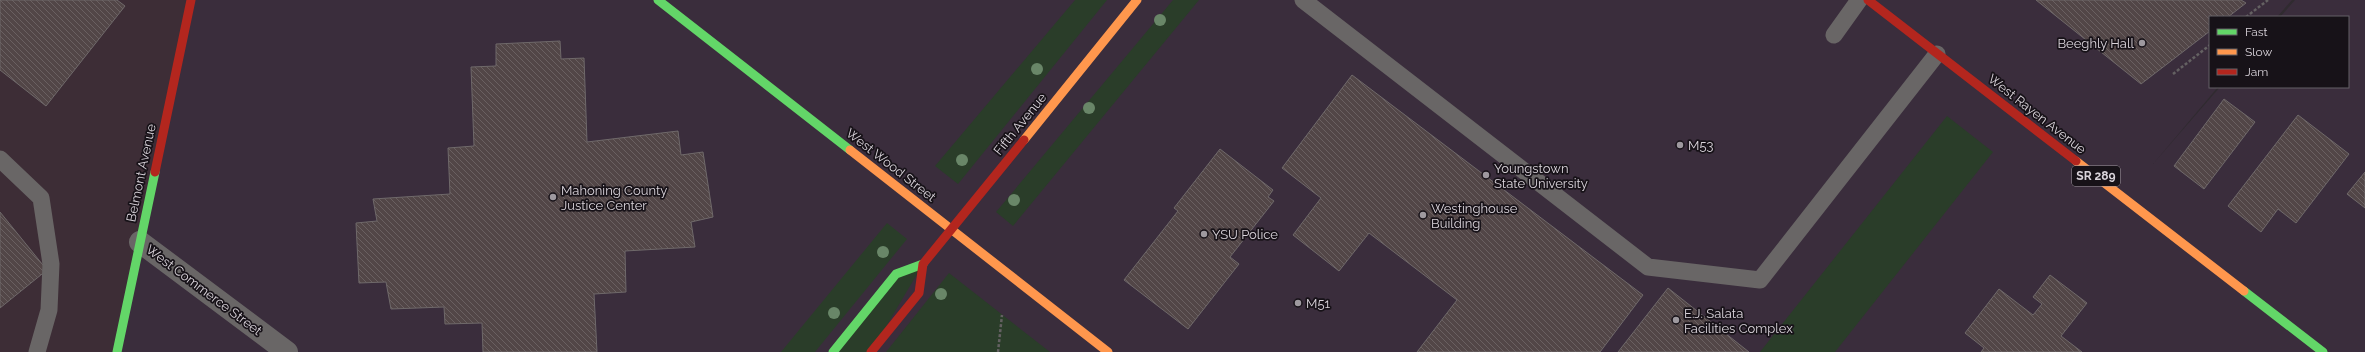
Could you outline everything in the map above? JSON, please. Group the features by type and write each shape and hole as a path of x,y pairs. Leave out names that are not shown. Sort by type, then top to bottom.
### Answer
{"main road":[{"name":"Belmont Avenue","path":"117,352 191,0"},
{"name":"West Wood Street","path":"658,0 1108,352"},
{"name":"Fifth Avenue","path":"923,264 1137,0"},
{"name":"West Rayen Avenue","path":"1868,0 2323,352"},
{"path":"833,352 896,274 923,264 919,293 871,352"}],"street":[{"name":"West Commerce Street","path":"140,242 287,352"}],"lane":[{"path":"1303,0 1648,267 1760,280 1937,54"},
{"path":"1834,35 1859,0"},
{"path":"0,159 42,198 51,264 49,310 37,352"}],"path":[{"path":"2247,16 2268,0"},
{"path":"2173,74 2209,46"},
{"path":"998,352 1002,315"}],"shaded area":[{"path":"0,0 2292,0 2278,16 2209,16 2209,88 2217,88 2153,164 2219,88 2349,88 2349,16 2281,16 2295,0 2365,0 2365,352 0,352"},
{"path":"0,0 191,0 117,352 0,352"}],"green space":[{"path":"1075,0 1107,0 958,184 935,166"},
{"path":"1173,0 1199,0 1013,226 996,212"},
{"path":"1947,116 1993,152 1835,352 1760,352"},
{"path":"887,223 907,239 815,352 781,352"},
{"path":"923,264 871,352 833,352 896,274"},
{"path":"949,273 1050,352 886,352"}],"building":[{"path":"0,0 117,0 125,6 46,106 0,70"},
{"name":"Beeghly Hall","path":"2036,0 2241,0 2246,3 2229,16 2209,16 2209,32 2141,84"},
{"name":"Mahoning County Justice Center","path":"560,41 561,59 584,58 587,142 678,131 681,155 703,152 713,217 691,222 695,247 625,251 626,292 594,294 597,352 483,352 482,323 445,324 444,307 391,309 386,282 359,283 356,223 377,221 373,199 450,194 448,148 474,146 471,67 496,66 496,44"},
{"name":"Westinghouse Building","path":"1352,75 1643,295 1600,352 1417,352 1457,300 1369,233 1339,271 1293,235 1321,198 1282,168"},
{"path":"2224,99 2255,122 2204,189 2174,166"},
{"path":"2298,115 2349,154 2296,223 2278,209 2261,232 2228,206"},
{"name":"YSU Police","path":"1220,149 1273,190 1268,197 1274,201 1230,257 1239,264 1188,329 1124,280 1178,211 1174,208"},
{"path":"2365,172 2365,208 2347,194"},
{"path":"0,212 47,270 0,308"},
{"path":"2050,275 2087,303 2061,336 2082,352 1981,352 1984,348 1965,333 1999,289 2033,315 2042,304 2033,297"},
{"name":"E.J. Salata Facilities Complex","path":"1668,288 1749,352 1618,352"}],"traffic: fast":[{"path":"658,0 850,150"},
{"path":"117,352 155,172"},
{"path":"833,352 896,274 923,264"},
{"path":"2244,291 2323,352"}],"traffic: slow":[{"path":"1024,140 1137,0"},
{"path":"850,150 1108,352"},
{"path":"2076,161 2244,291"}],"traffic: jam":[{"path":"155,172 191,0"},
{"path":"1868,0 2076,161"},
{"path":"871,352 919,293 923,264 1024,140"}],"place":[{"name":"Beeghly Hall","path":"2142,43"},
{"name":"M53","path":"1680,145"},
{"name":"Youngstown State University","path":"1486,175"},
{"name":"Mahoning County Justice Center","path":"553,197"},
{"name":"Westinghouse Building","path":"1423,215"},
{"name":"YSU Police","path":"1204,234"},
{"name":"M51","path":"1298,303"},
{"name":"E.J. Salata Facilities Complex","path":"1676,320"}]}
